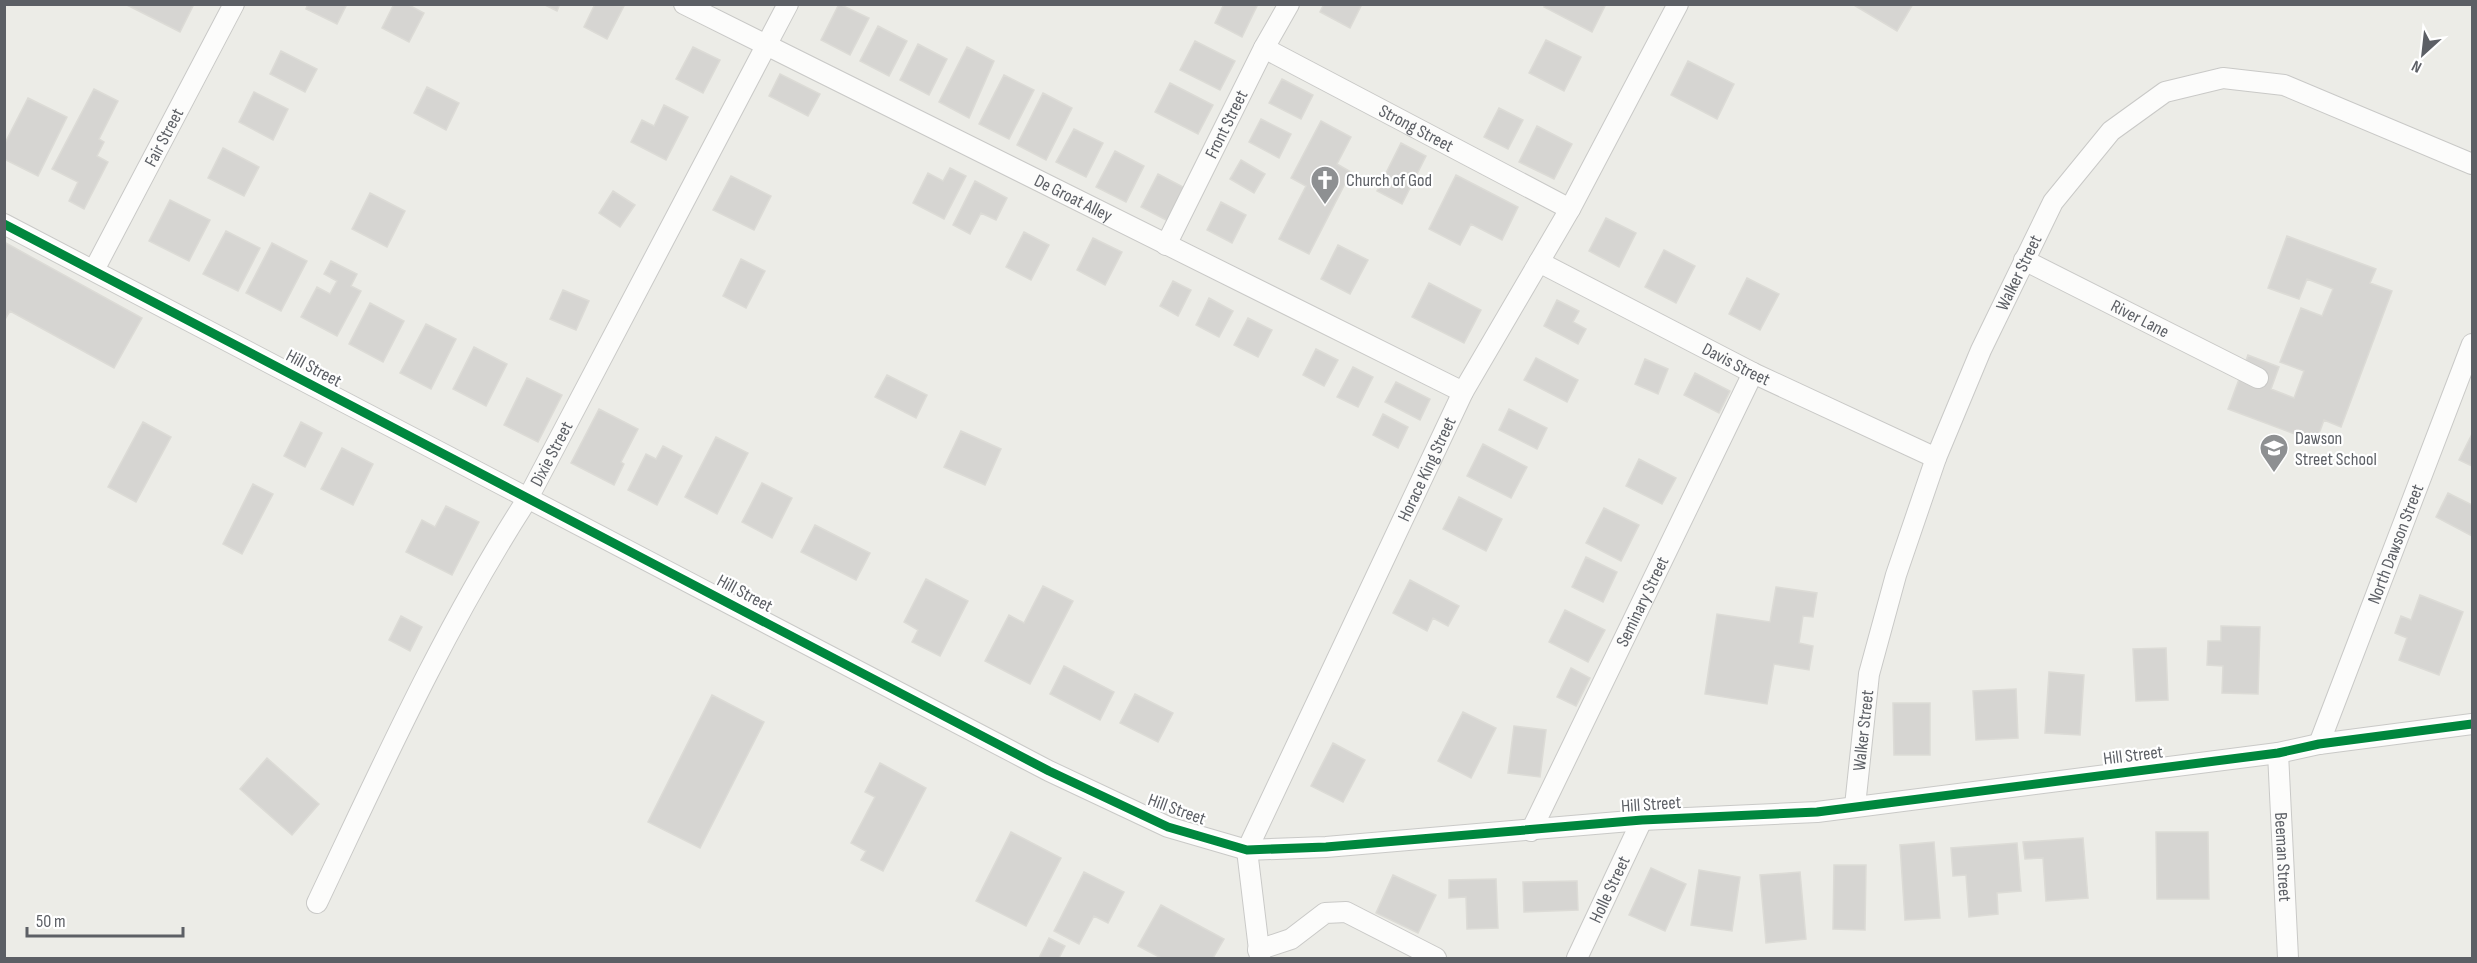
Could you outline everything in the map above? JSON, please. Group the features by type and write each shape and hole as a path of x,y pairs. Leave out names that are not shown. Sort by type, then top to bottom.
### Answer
{"street":[{"name":"Fair Street","path":"94,270 234,4"},
{"name":"De Groat Alley","path":"684,4 1462,392"},
{"name":"Dixie Street","path":"317,903 414,700 494,551 528,498 788,4"},
{"name":"Front Street","path":"1166,245 1264,48 1289,4"},
{"name":"Horace King Street","path":"1247,850 1462,392 1570,209 1678,4"},
{"name":"Strong Street","path":"1264,48 1570,209"},
{"name":"Walker Street","path":"1855,806 1869,674 1896,575 1936,458 1981,350 2053,202 2110,131 2165,92 2223,78 2284,85 2472,164"},
{"name":"Hill Street","path":"4,224 1049,771 1168,827 1247,850 1326,847 1642,820 1817,812 2278,753 2319,744 2472,724"},
{"name":"River Lane","path":"2024,261 2258,378"},
{"name":"Davis Street","path":"1539,262 1753,373 1936,458"},
{"name":"North Dawson Street","path":"2319,744 2472,344"},
{"name":"Seminary Street","path":"1531,831 1753,373"},
{"name":"Beeman Street","path":"2278,753 2288,958"},
{"name":"Holle Street","path":"1577,958 1642,820"},
{"path":"1247,850 1259,954 1291,939 1325,913 1346,912 1436,958"}],"building":[{"path":"125,4 194,4 180,32"},
{"path":"308,4 347,4 337,24 306,9"},
{"path":"394,4 407,4 424,13 409,42 382,28"},
{"path":"543,4 560,4 557,11"},
{"path":"595,4 624,6 607,39 584,27"},
{"path":"839,4 869,18 850,55 821,40"},
{"path":"1224,4 1258,4 1242,37 1215,23"},
{"path":"1324,4 1362,4 1350,28 1320,12"},
{"path":"1545,4 1606,4 1592,32 1544,7"},
{"path":"1852,4 1913,4 1897,31"},
{"path":"878,26 907,41 889,76 860,61"},
{"path":"1546,40 1581,57 1564,91 1529,73"},
{"path":"1195,41 1235,61 1220,90 1180,70"},
{"path":"918,44 947,59 929,95 900,80"},
{"path":"693,47 720,60 703,93 676,79"},
{"path":"967,47 994,61 969,118 939,102"},
{"path":"281,51 317,69 305,92 270,74"},
{"path":"1688,61 1734,84 1717,119 1671,95"},
{"path":"780,74 820,94 808,116 769,96"},
{"path":"1004,75 1034,90 1009,139 979,124"},
{"path":"1282,79 1313,95 1301,119 1269,103"},
{"path":"1170,83 1213,105 1198,134 1155,112"},
{"path":"427,87 459,103 446,130 414,113"},
{"path":"94,89 118,101 99,139 104,142 97,156 108,162 84,209 69,201 78,182 52,169"},
{"path":"254,92 288,109 273,140 239,122"},
{"path":"1043,93 1072,108 1046,160 1017,145"},
{"path":"28,98 67,117 38,176 4,159 4,145"},
{"path":"664,105 688,117 666,160 631,142 642,120 654,126"},
{"path":"1499,108 1523,120 1508,149 1484,137"},
{"path":"1261,119 1291,134 1279,158 1249,142"},
{"path":"1321,121 1351,137 1337,164 1351,172 1309,254 1279,239 1306,186 1291,178"},
{"path":"1537,126 1572,144 1554,179 1519,162"},
{"path":"1074,129 1103,143 1086,177 1056,162"},
{"path":"1401,143 1426,156 1402,204 1377,191"},
{"path":"223,148 259,167 244,196 208,178"},
{"path":"1115,151 1144,166 1126,202 1096,187"},
{"path":"1241,160 1265,174 1254,193 1230,179"},
{"path":"950,168 966,176 944,219 913,203 928,173 943,181"},
{"path":"1158,174 1187,189 1170,222 1141,207"},
{"path":"1456,175 1518,207 1502,240 1471,224 1460,245 1429,229"},
{"path":"731,176 771,196 754,230 713,210"},
{"path":"975,181 1007,198 996,220 981,213 970,234 953,225"},
{"path":"613,191 635,205 620,227 599,213"},
{"path":"370,193 405,211 387,247 352,229"},
{"path":"170,200 210,220 189,261 149,241"},
{"path":"1221,202 1246,215 1232,243 1207,230"},
{"path":"1606,218 1636,233 1619,267 1589,251"},
{"path":"226,231 260,248 238,291 203,274"},
{"path":"1024,232 1049,245 1031,280 1006,267"},
{"path":"2287,236 2376,269 2370,283 2392,291 2341,427 2324,420 2316,442 2228,409 2248,355 2279,367 2271,389 2294,398 2304,371 2280,362 2301,308 2322,316 2333,289 2307,279 2299,299 2268,288"},
{"path":"1093,238 1122,252 1105,285 1077,270"},
{"path":"4,242 142,318 114,368 10,311 4,321"},
{"path":"272,243 307,261 281,311 246,293"},
{"path":"1338,245 1368,260 1350,294 1321,279"},
{"path":"1664,250 1695,266 1676,303 1645,287"},
{"path":"741,259 765,271 746,308 723,296"},
{"path":"331,261 357,274 351,286 361,291 337,336 301,317 317,287 330,294 337,281 324,274"},
{"path":"1747,278 1779,294 1760,330 1729,314"},
{"path":"1173,281 1191,290 1178,316 1160,306"},
{"path":"1429,283 1481,310 1464,343 1412,317"},
{"path":"563,290 589,301 576,330 550,319"},
{"path":"1209,298 1233,311 1219,337 1196,325"},
{"path":"1557,300 1579,311 1573,322 1586,329 1578,344 1544,326"},
{"path":"370,303 404,321 383,362 349,344"},
{"path":"1248,318 1272,330 1258,357 1234,345"},
{"path":"426,324 456,339 431,389 400,373"},
{"path":"474,347 507,364 486,406 453,389"},
{"path":"1316,349 1338,360 1324,386 1303,375"},
{"path":"1536,358 1578,380 1567,402 1524,380"},
{"path":"1645,359 1668,369 1658,394 1635,384"},
{"path":"1353,367 1373,377 1358,407 1337,397"},
{"path":"1695,373 1730,391 1719,413 1684,395"},
{"path":"887,375 927,395 916,418 875,397"},
{"path":"527,378 562,395 538,442 504,425"},
{"path":"1396,382 1430,399 1420,420 1385,402"},
{"path":"599,409 638,429 621,462 624,464 614,485 571,463"},
{"path":"1509,409 1547,428 1537,449 1499,430"},
{"path":"1383,414 1408,427 1398,448 1373,435"},
{"path":"143,422 171,437 136,502 108,487"},
{"path":"301,422 322,433 305,467 284,456"},
{"path":"961,431 1001,449 985,485 944,467"},
{"path":"2472,434 2472,466 2459,460"},
{"path":"716,437 748,453 717,514 685,497"},
{"path":"1483,444 1527,467 1511,498 1467,476"},
{"path":"663,446 682,456 657,505 628,490 646,454 656,459"},
{"path":"342,448 373,464 353,505 321,489"},
{"path":"1639,459 1676,478 1662,504 1626,486"},
{"path":"762,483 792,498 772,538 742,522"},
{"path":"253,484 273,494 242,554 223,544"},
{"path":"2448,493 2472,505 2472,536 2436,517"},
{"path":"1459,497 1502,519 1486,551 1443,529"},
{"path":"446,506 479,522 452,575 406,552 422,520 435,527"},
{"path":"1604,508 1639,525 1621,561 1586,543"},
{"path":"815,525 870,553 856,580 801,552"},
{"path":"1586,557 1617,572 1603,602 1572,587"},
{"path":"926,579 968,601 940,656 912,642 918,630 904,622"},
{"path":"1410,580 1459,606 1448,626 1433,618 1427,631 1393,613"},
{"path":"1043,586 1073,601 1030,684 985,661 1009,615 1024,623"},
{"path":"1776,587 1817,593 1813,617 1803,616 1799,643 1813,646 1809,670 1774,664 1767,704 1705,694 1717,614 1770,622"},
{"path":"2420,595 2463,612 2439,675 2399,660 2407,638 2395,633 2401,616 2411,620"},
{"path":"1565,610 1605,630 1588,662 1549,642"},
{"path":"401,616 422,627 410,651 389,640"},
{"path":"2221,626 2260,627 2258,694 2222,693 2223,666 2207,665 2208,641 2221,641"},
{"path":"2166,648 2168,700 2136,701 2133,649"},
{"path":"1064,666 1114,692 1100,720 1050,694"},
{"path":"1571,668 1590,678 1576,706 1557,697"},
{"path":"2049,672 2084,675 2080,735 2045,733"},
{"path":"2016,689 2018,738 1976,740 1973,691"},
{"path":"1135,694 1173,713 1158,742 1120,723"},
{"path":"712,695 764,722 700,848 648,822"},
{"path":"1893,703 1930,703 1930,755 1894,755"},
{"path":"1463,712 1496,728 1471,778 1438,761"},
{"path":"1514,726 1546,730 1540,777 1508,773"},
{"path":"1333,743 1365,760 1343,802 1311,786"},
{"path":"267,758 319,804 292,835 240,789"},
{"path":"880,763 926,788 883,871 861,860 866,851 851,843 875,797 865,792"},
{"path":"1011,832 1061,858 1026,926 976,901"},
{"path":"2156,832 2208,832 2209,899 2157,899"},
{"path":"2083,838 2088,898 2046,901 2043,858 2025,859 2023,842"},
{"path":"1934,842 1940,918 1905,920 1900,845"},
{"path":"2017,843 2021,891 1997,893 1998,914 1969,917 1966,875 1953,876 1951,848"},
{"path":"1834,865 1866,865 1865,930 1833,929"},
{"path":"1651,868 1686,884 1665,931 1629,915"},
{"path":"1699,870 1740,877 1732,931 1691,925"},
{"path":"1084,872 1124,892 1108,923 1094,916 1079,944 1054,931"},
{"path":"1800,872 1806,939 1766,943 1760,875"},
{"path":"1393,875 1436,895 1418,933 1376,913"},
{"path":"1496,879 1498,928 1467,929 1466,897 1449,898 1449,880"},
{"path":"1577,881 1578,910 1524,912 1523,882"},
{"path":"1161,905 1224,939 1213,958 1161,958 1138,946"},
{"path":"1049,938 1065,946 1059,958 1039,958"}],"cycle path":[{"path":"4,224 1049,771 1168,827 1247,850 1326,847 1642,820 1817,812 2278,753 2319,744 2472,724"}],"place":[{"name":"Church of God","path":"1325,206"},
{"name":"Dawson Street School","path":"2274,474"}]}
